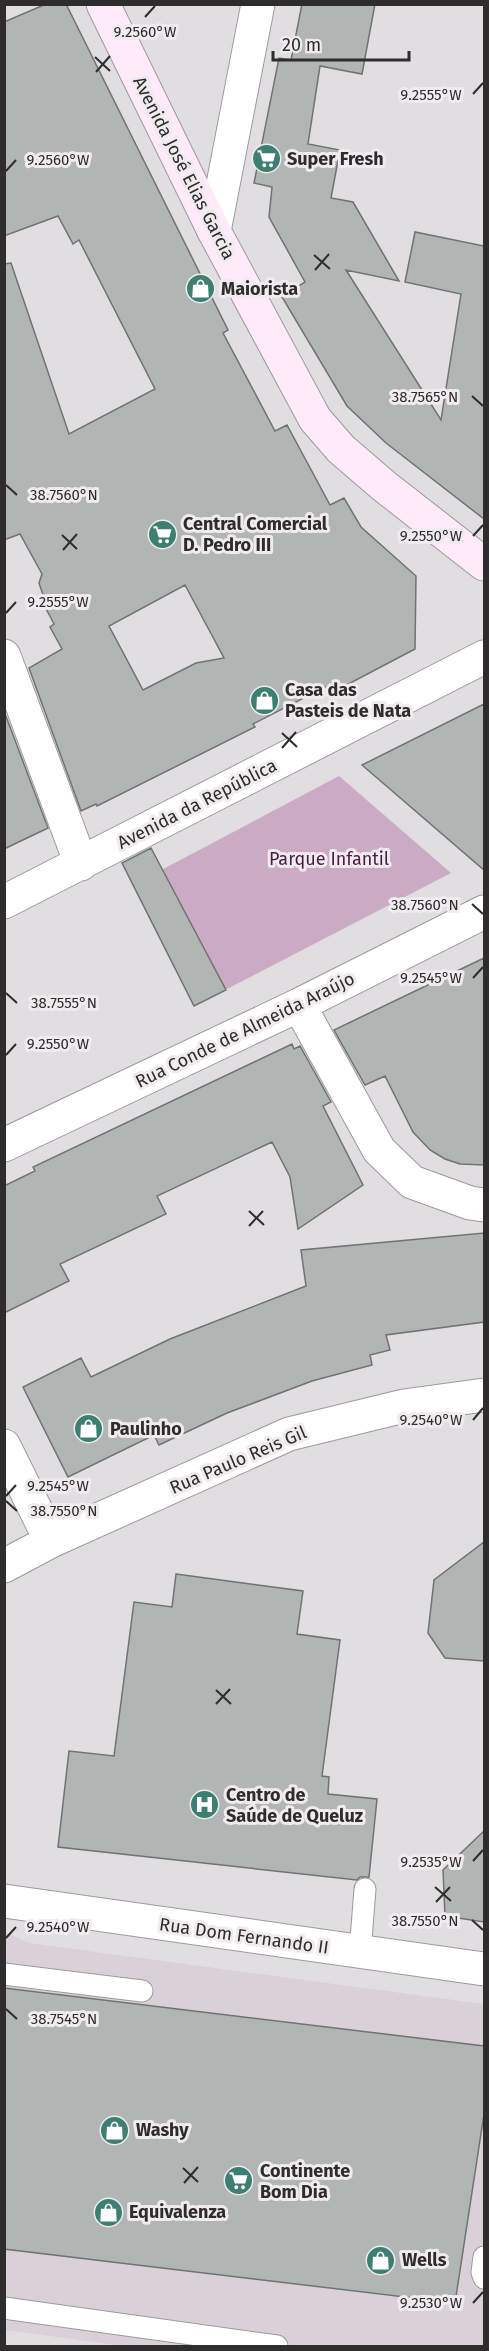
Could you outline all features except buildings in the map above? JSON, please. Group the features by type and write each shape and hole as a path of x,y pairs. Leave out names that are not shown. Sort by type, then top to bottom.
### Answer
{"street":[{"name":"Avenida José Elias Garcia","path":"103,4 214,231 315,420 341,449 384,486 484,564"},
{"path":"214,231 258,4"},
{"path":"4,656 81,864"},
{"name":"Avenida da República","path":"4,902 484,657"},
{"name":"Rua Conde de Almeida Araújo","path":"4,1145 299,1005 484,912"},
{"path":"299,1005 379,1150 412,1182 470,1203 484,1205"},
{"name":"Rua Paulo Reis Gil","path":"4,1566 51,1541 289,1434 404,1406 484,1395"},
{"path":"4,1446 51,1541"},
{"name":"Rua Dom Fernando II","path":"4,1901 484,1969"}],"lane":[{"path":"360,1953 365,1889"},
{"path":"4,1974 142,1991"},
{"path":"484,2257 482,2272 484,2278"},
{"path":"4,2308 277,2346"}],"shaded area":[{"name":"Continente Bom Dia","path":"5,1932 29,1943 484,2004 484,2346 124,2346 5,2330"}],"green space":[{"name":"Parque Infantil","path":"339,776 451,873 194,1006 133,885"}],"place":[{"name":"Super Fresh","path":"266,159"},
{"name":"Maiorista","path":"200,289"},
{"name":"Central Comercial D. Pedro III","path":"162,534"},
{"name":"Casa das Pasteis de Nata","path":"264,700"},
{"name":"Paulinho","path":"89,1429"},
{"name":"Centro de Saúde de Queluz","path":"205,1805"},
{"name":"Washy","path":"115,2130"},
{"name":"Continente Bom Dia","path":"239,2181"},
{"name":"Equivalenza","path":"108,2212"},
{"name":"Wells","path":"381,2260"}]}
